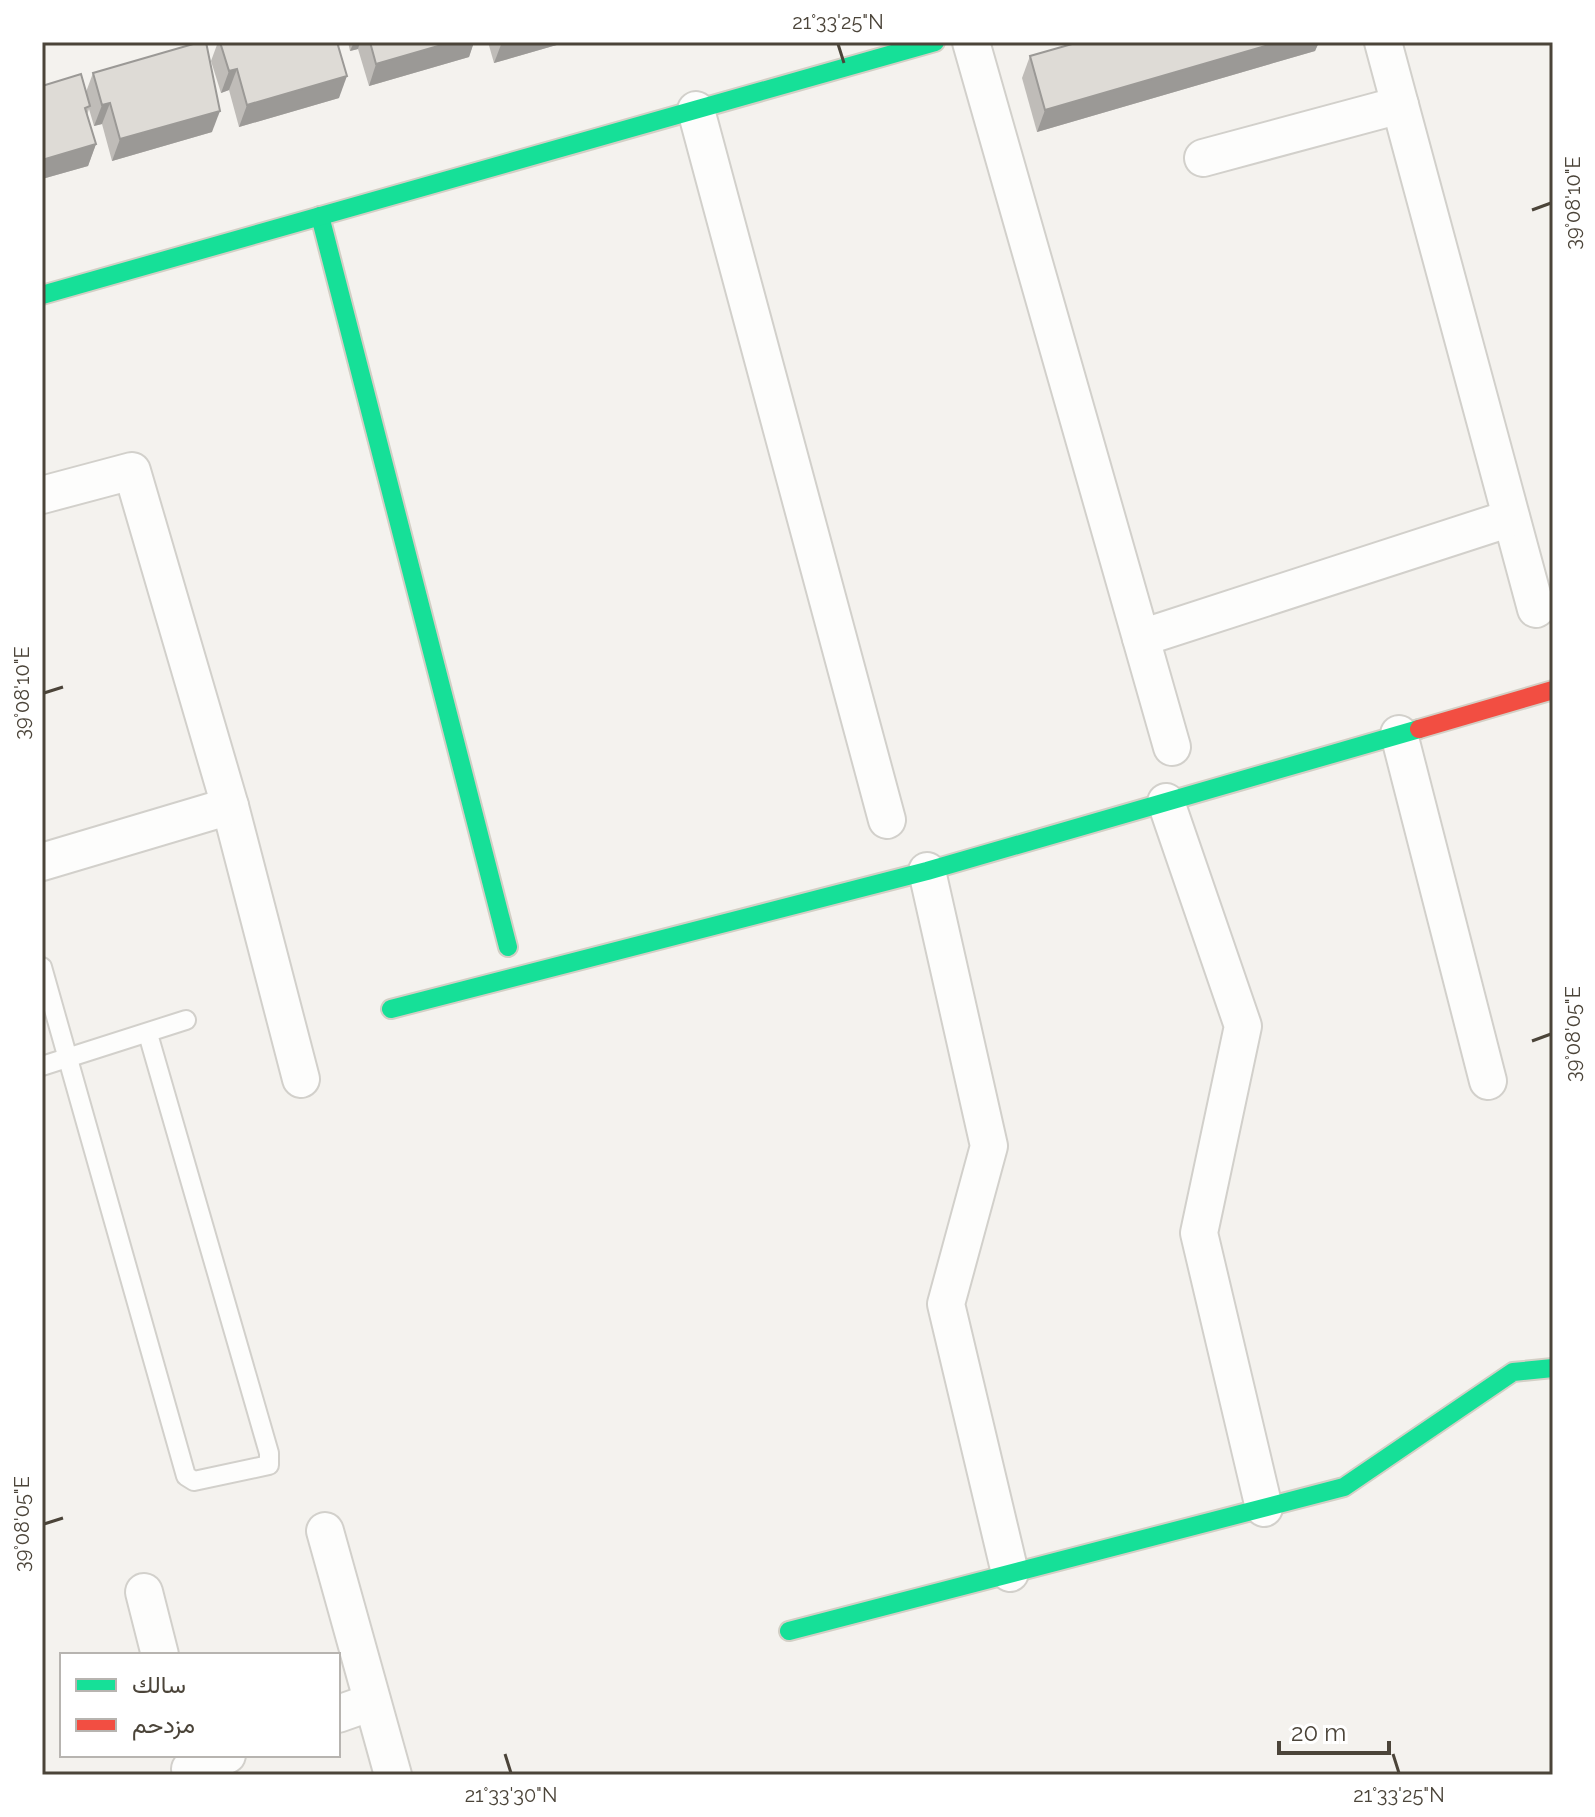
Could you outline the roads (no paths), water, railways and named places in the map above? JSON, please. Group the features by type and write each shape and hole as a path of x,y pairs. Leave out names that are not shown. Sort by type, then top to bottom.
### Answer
{"street":[{"path":"42,295 935,42"},
{"path":"971,42 1172,747"},
{"path":"1383,42 1536,609"},
{"path":"1203,158 1400,105"},
{"path":"696,110 887,820"},
{"path":"320,216 508,947"},
{"path":"42,495 132,471 230,806 301,1079"},
{"path":"1141,638 1511,518"},
{"path":"391,1009 927,871 1553,690"},
{"path":"1399,734 1488,1081"},
{"path":"1166,802 1243,1026 1199,1233 1264,1508"},
{"path":"42,862 230,806"},
{"path":"927,871 989,1146 946,1304 1010,1573"},
{"path":"789,1631 1344,1487 1513,1372 1553,1368"},
{"path":"325,1531 393,1775"},
{"path":"144,1592 159,1653"},
{"path":"340,1713 372,1702"},
{"path":"189,1766 220,1757"}],"lane":[{"path":"42,967 45,991 68,1059 186,1476 194,1481 269,1465 269,1453 148,1034"},
{"path":"42,1066 186,1020"}]}
